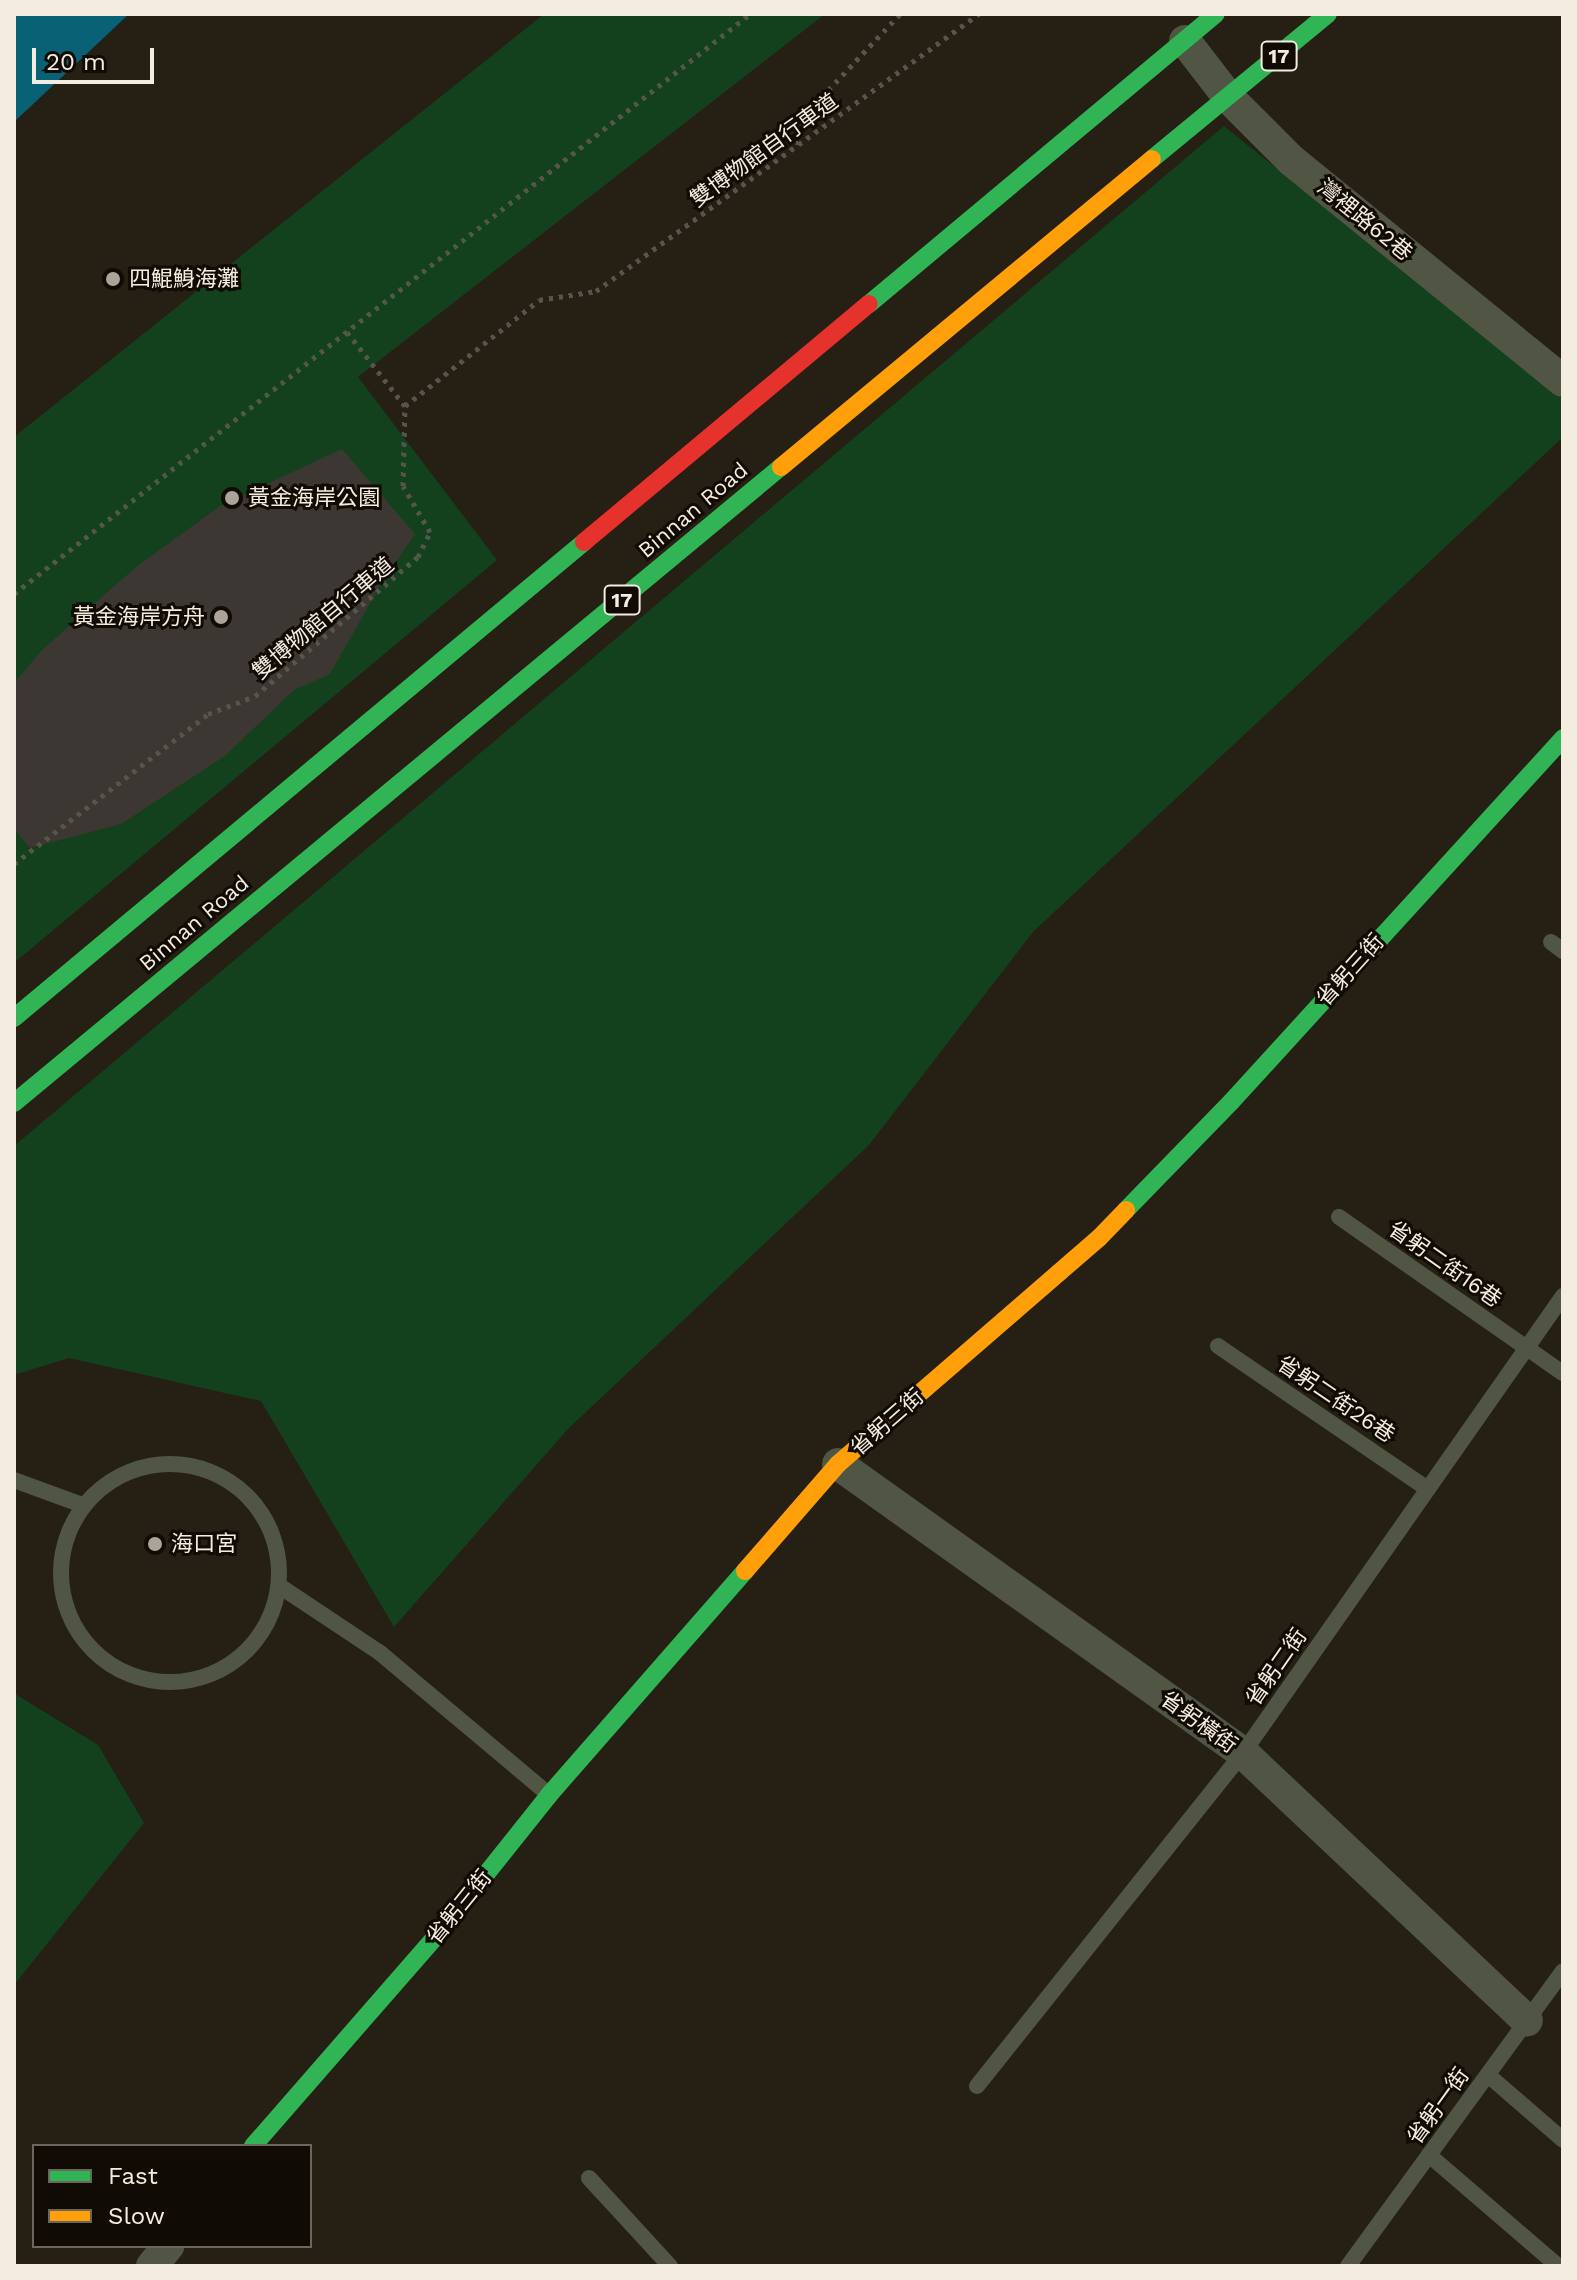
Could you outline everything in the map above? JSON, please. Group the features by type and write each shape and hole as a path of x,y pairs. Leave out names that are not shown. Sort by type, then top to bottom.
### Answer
{"main road":[{"name":"Binnan Road","path":"14,1018 1216,14"},
{"name":"Binnan Road","path":"14,1103 1328,14"},
{"name":"省躬三街","path":"255,2144 443,1928 549,1795 838,1464 1099,1238 1231,1102 1563,738"}],"street":[{"name":"灣裡路62巷","path":"1185,41 1229,98 1291,160 1563,381"},
{"name":"省躬橫街","path":"838,1464 1243,1753 1527,2021"},
{"path":"152,2266 166,2248"}],"lane":[{"name":"省躬二街16巷","path":"1339,1217 1563,1373"},
{"name":"省躬二街","path":"977,2086 1243,1753 1563,1296"},
{"name":"省躬二街26巷","path":"1218,1346 1428,1489"},
{"path":"194,1463 248,1492 279,1546 281,1587 252,1649 213,1676 166,1683 119,1671 82,1639 62,1596 62,1548 82,1505 132,1468 194,1463"},
{"path":"14,1480 82,1505"},
{"path":"281,1587 379,1652 549,1795"},
{"name":"省躬一街","path":"1348,2266 1563,1971"},
{"path":"1488,2075 1563,2140"},
{"path":"1429,2155 1558,2266"},
{"path":"589,2178 670,2266"}],"path":[{"path":"14,594 750,14"},
{"path":"798,145 801,119 900,14"},
{"name":"雙博物館自行車道","path":"14,864 208,714 255,696 418,557 430,532 403,486 405,406 539,300 596,291 979,14"},
{"path":"347,332 405,406"}],"green space":[{"name":"黃金海岸公園","path":"544,14 825,14 358,377 497,560 14,963 14,437"},
{"path":"1224,126 1563,399 1563,437 1033,932 869,1145 568,1429 394,1627 261,1401 69,1358 14,1375 14,1146"},
{"path":"14,1690 17,1695 98,1745 144,1823 14,1985"}],"water":[{"path":"14,14 129,14 14,122"}],"building":[{"name":"黃金海岸方舟","path":"342,449 415,534 381,584 330,674 294,690 225,756 121,824 30,848 14,829 14,683 42,650 136,567 220,506"}],"traffic: fast":[{"path":"869,304 1216,14"},
{"path":"1152,159 1328,14"},
{"path":"14,1103 781,467"},
{"path":"14,1018 584,542"},
{"path":"1126,1210 1231,1102 1563,738"},
{"path":"255,2144 443,1928 549,1795 745,1571"}],"traffic: slow":[{"path":"781,467 1152,159"},
{"path":"745,1571 838,1464 1099,1238 1126,1210"}],"traffic: jam":[{"path":"584,542 869,304"}],"place":[{"name":"四鯤鯓海灘","path":"113,279"},
{"name":"黃金海岸公園","path":"232,498"},
{"name":"黃金海岸方舟","path":"221,617"},
{"name":"海口宮","path":"155,1544"}]}
